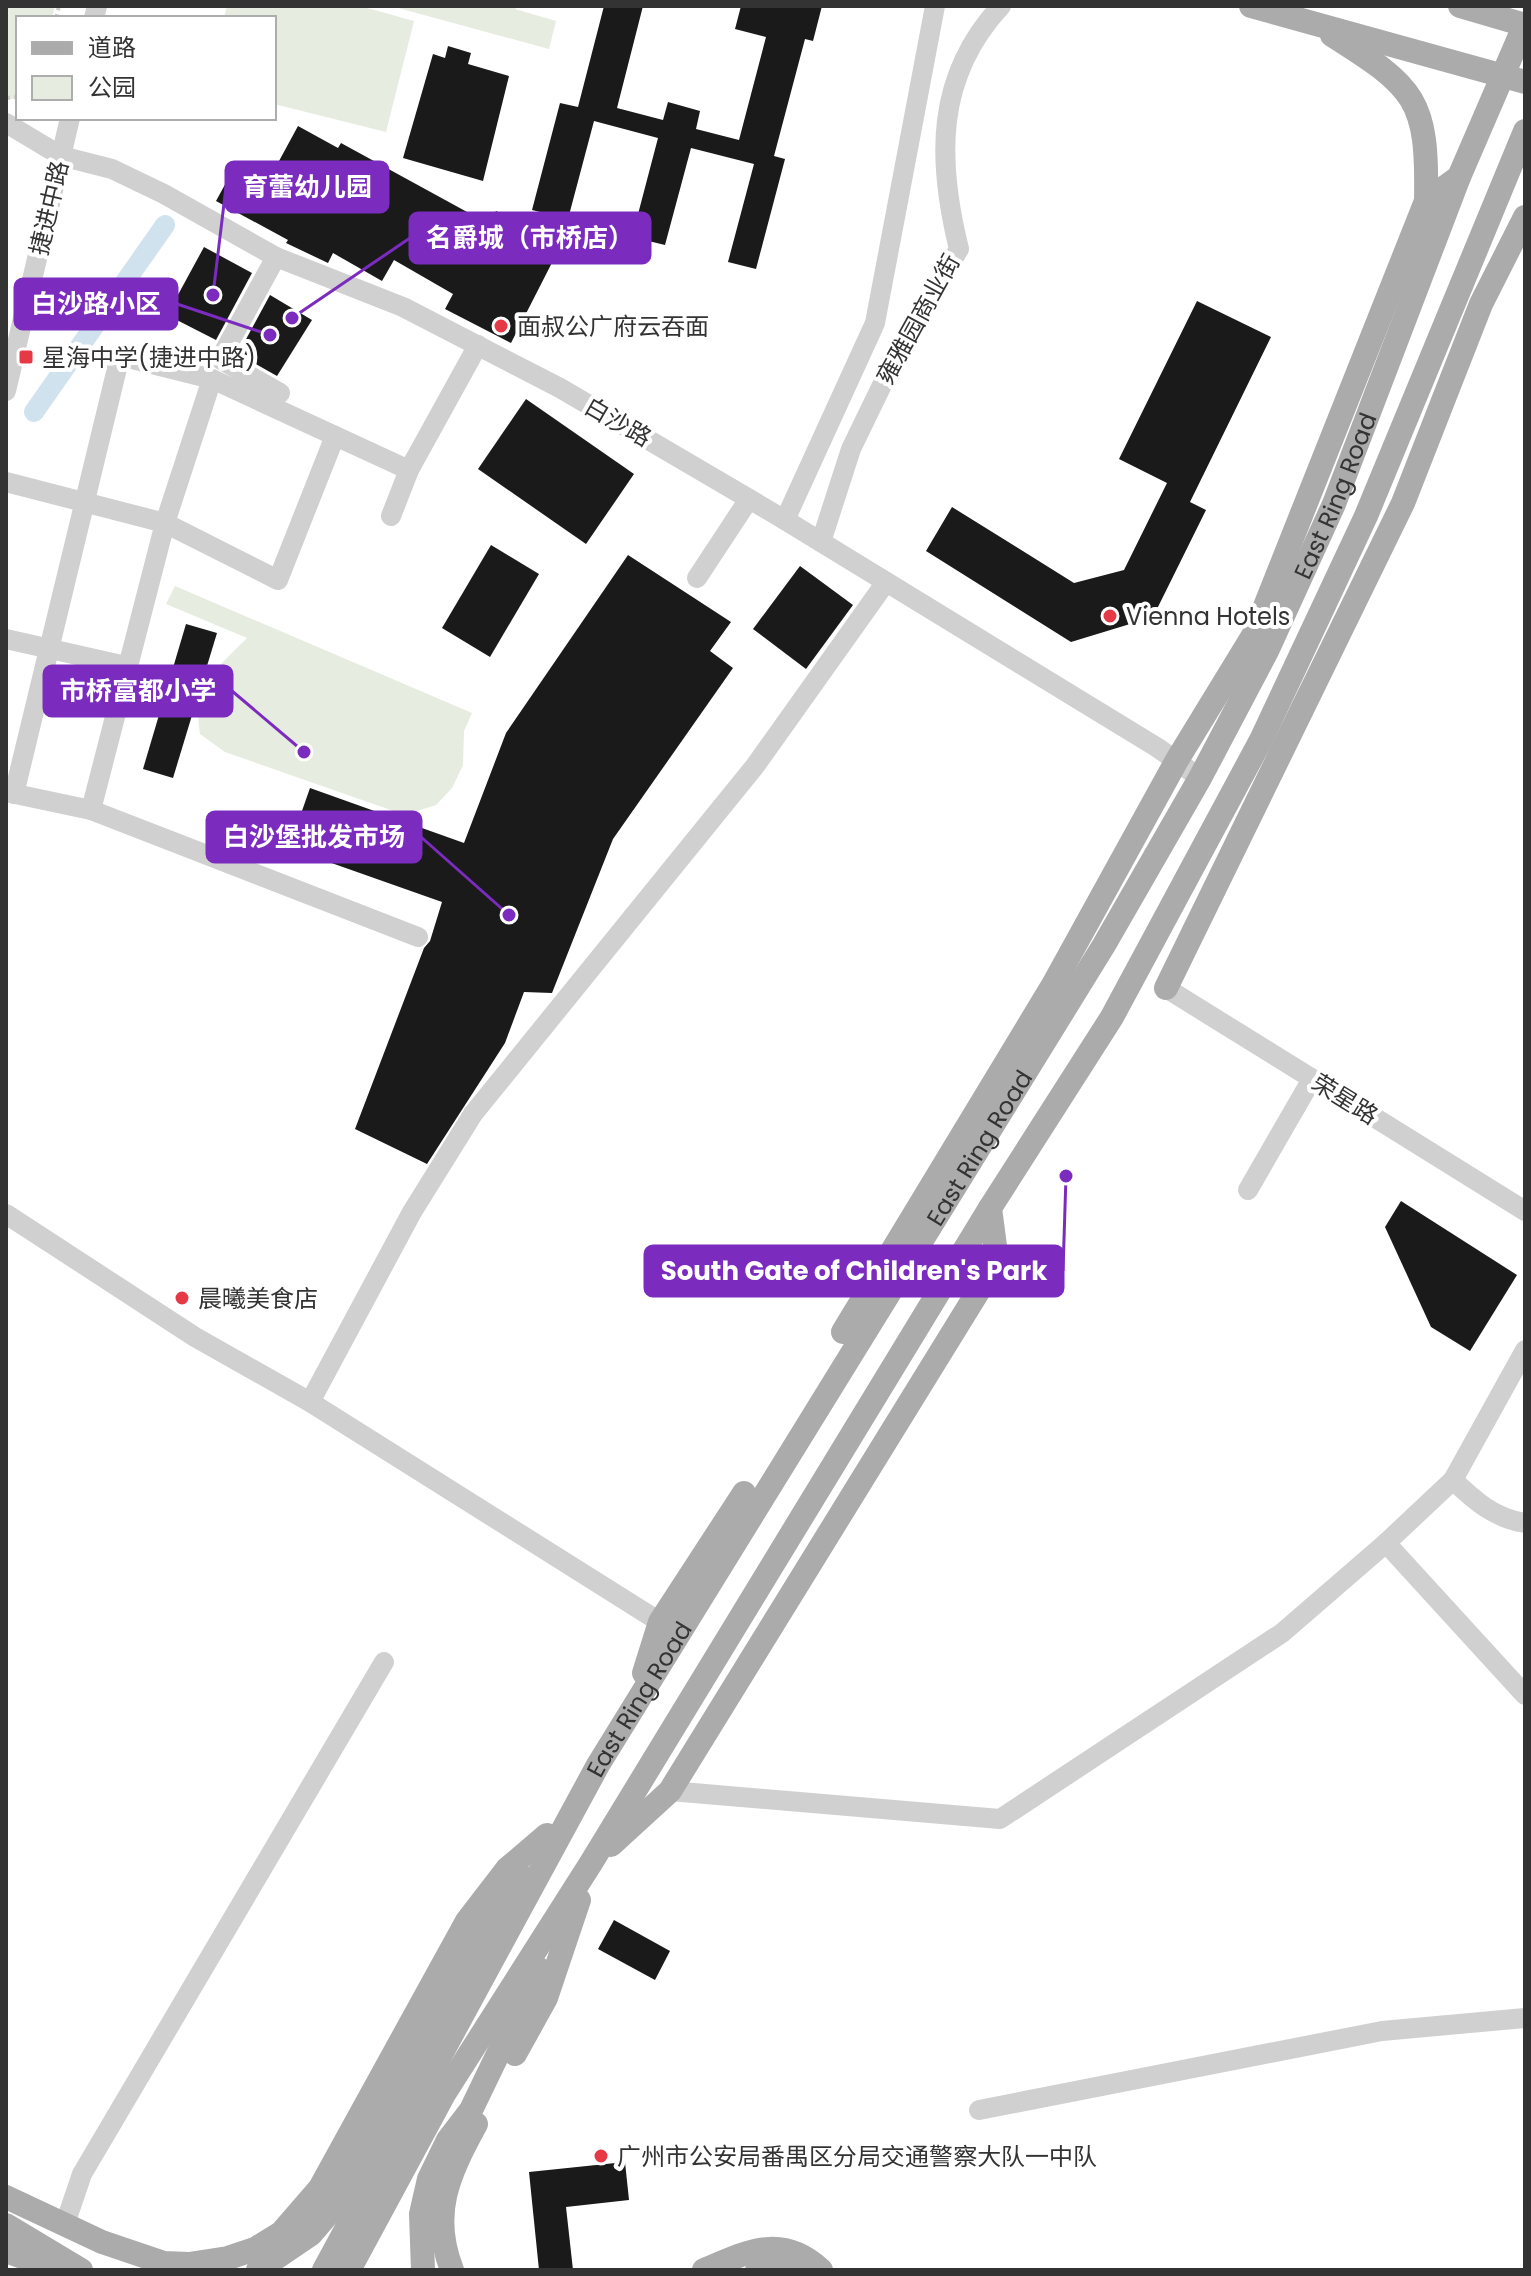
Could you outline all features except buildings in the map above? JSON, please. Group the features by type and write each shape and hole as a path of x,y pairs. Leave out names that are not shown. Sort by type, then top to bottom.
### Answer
{"main road":[{"path":"1251,6 1514,79"},
{"path":"1460,6 1525,24"},
{"path":"669,1628 765,1461 1053,985 1177,760 1254,634 1426,201 1424,131 1407,89 1393,74 1310,21"},
{"name":"East Ring Road","path":"324,2270 598,1765 639,1697 650,1647 669,1628 1039,1050 1104,945 1200,778 1267,651 1334,504 1459,177 1514,79 1525,24"},
{"name":"East Ring Road","path":"349,2270 444,2094 591,1863 1138,969 1261,740 1366,516 1525,131"},
{"path":"1426,201 1459,177"},
{"path":"1166,988 1403,503 1485,296 1525,217"},
{"path":"1415,395 1485,296"},
{"path":"1166,988 1175,901"},
{"path":"1053,985 1104,945 1166,988"},
{"path":"1039,1050 1074,1077"},
{"path":"424,2267 421,2214 429,2179 448,2140 471,2110 591,1863 670,1791 997,1261 990,1208"},
{"path":"258,2270 293,2248 335,2206 511,1885 598,1765"},
{"path":"6,2197 102,2242 164,2263 189,2264 228,2258 255,2249 281,2233 320,2188 480,1903 507,1869 547,1835"},
{"path":"452,2270 442,2242 441,2215 447,2186 462,2150 546,1998 591,1863"},
{"path":"6,2225 81,2270"},
{"path":"704,2270 763,2248 806,2256 821,2270"},
{"path":"6,2251 58,2270"},
{"path":"757,2270 788,2266 806,2270"}],"street":[{"name":"雍雅园商业街","path":"785,520 875,323 935,6"},
{"name":"雍雅园商业街","path":"821,542 851,449 899,350 959,249 946,197 944,131 955,82 976,32 1001,6"},
{"name":"捷进中路","path":"6,391 70,120"},
{"name":"白沙路","path":"6,123 61,156 112,169 164,194 276,257 403,307 560,388 785,520 1177,760 1200,778"},
{"path":"276,257 220,359 280,393"},
{"path":"391,516 409,470 478,345"},
{"path":"409,470 212,379 120,356 10,793 91,810 418,937"},
{"path":"91,810 165,523 212,379"},
{"path":"6,482 165,523 278,580 335,436"},
{"path":"697,578 749,499"},
{"path":"310,1402 412,1212 473,1114 755,766 886,582"},
{"path":"6,639 126,666"},
{"name":"荣星路","path":"1166,988 1525,1211"},
{"path":"1248,1190 1312,1079"},
{"path":"6,1214 195,1337 310,1402 669,1628"},
{"path":"670,1791 1000,1819 1282,1633 1386,1543 1453,1480 1525,1350"},
{"path":"1453,1480 1477,1503 1504,1520 1525,1523"},
{"path":"1386,1543 1525,1695"},
{"path":"65,2224 82,2174 384,1662"},
{"path":"979,2110 1382,2031 1525,2018"}],"green space":[{"path":"6,6 55,6 52,16 16,16 16,99 6,99"},
{"path":"227,6 360,6 414,21 386,132 276,104 276,16 224,16"},
{"path":"391,6 518,6 515,9 556,21 549,49"},
{"path":"175,586 472,713 464,731 463,765 452,788 436,805 405,815 225,752 200,734 198,717 203,690 216,669 247,638 166,604"}],"waterway":[{"path":"34,412 165,225"}],"place":[{"name":"育蕾幼儿园","path":"213,295"},
{"name":"名爵城（市桥店）","path":"292,318"},
{"name":"面叔公广府云吞面","path":"501,326"},
{"name":"白沙路小区","path":"270,335"},
{"name":"星海中学(捷进中路)","path":"26,357"},
{"name":"Vienna Hotels","path":"1110,616"},
{"name":"市桥富都小学","path":"304,752"},
{"name":"白沙堡批发市场","path":"509,915"},
{"name":"South Gate of Children's Park","path":"1066,1176"},
{"name":"晨曦美食店","path":"182,1298"},
{"name":"广州市公安局番禺区分局交通警察大队一中队","path":"601,2156"}]}
